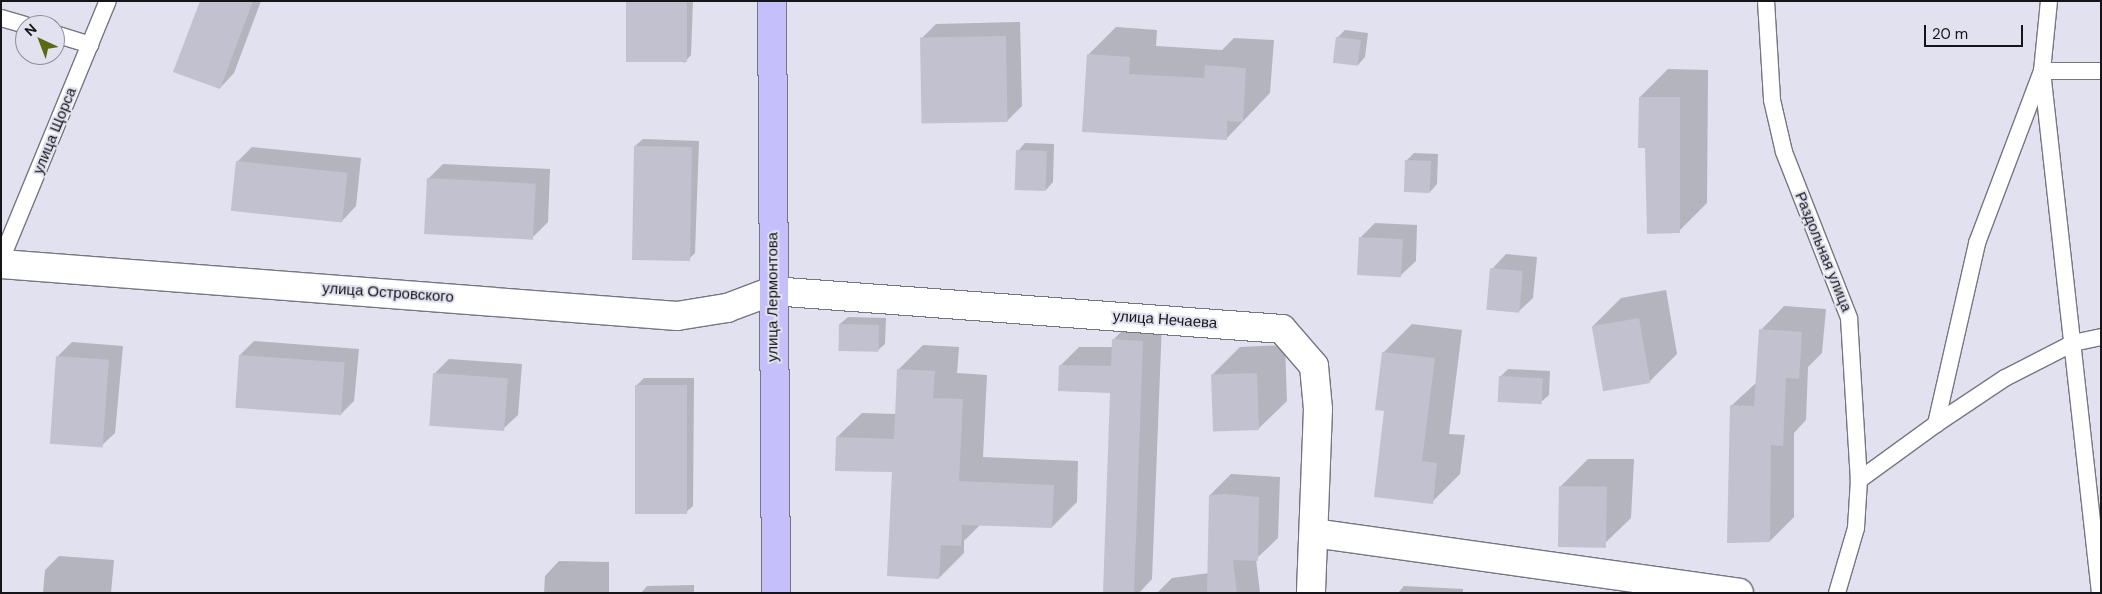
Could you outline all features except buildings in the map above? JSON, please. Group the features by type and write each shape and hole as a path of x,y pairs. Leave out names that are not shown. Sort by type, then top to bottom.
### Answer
{"main road":[{"name":"улица Лермонтова","path":"772,1 772,291 776,593"}],"street":[{"name":"улица Островского","path":"1,262 677,316 727,308 772,291"},
{"name":"улица Нечаева","path":"772,291 1282,329 1314,366 1318,409 1311,593"},
{"path":"1314,533 1634,586 1739,593"}],"lane":[{"name":"улица Щорса","path":"1,262 108,1"},
{"name":"Раздольная улица","path":"1766,1 1772,100 1784,152 1849,318 1859,480 1856,528 1837,593"},
{"path":"2049,1 2042,71 2100,593"},
{"path":"1,18 15,22"},
{"path":"65,37 90,44"},
{"path":"1936,424 1977,243 2042,71"},
{"path":"2042,71 2101,71"},
{"path":"1859,480 1936,424 2005,378 2073,343 2101,337"}]}
